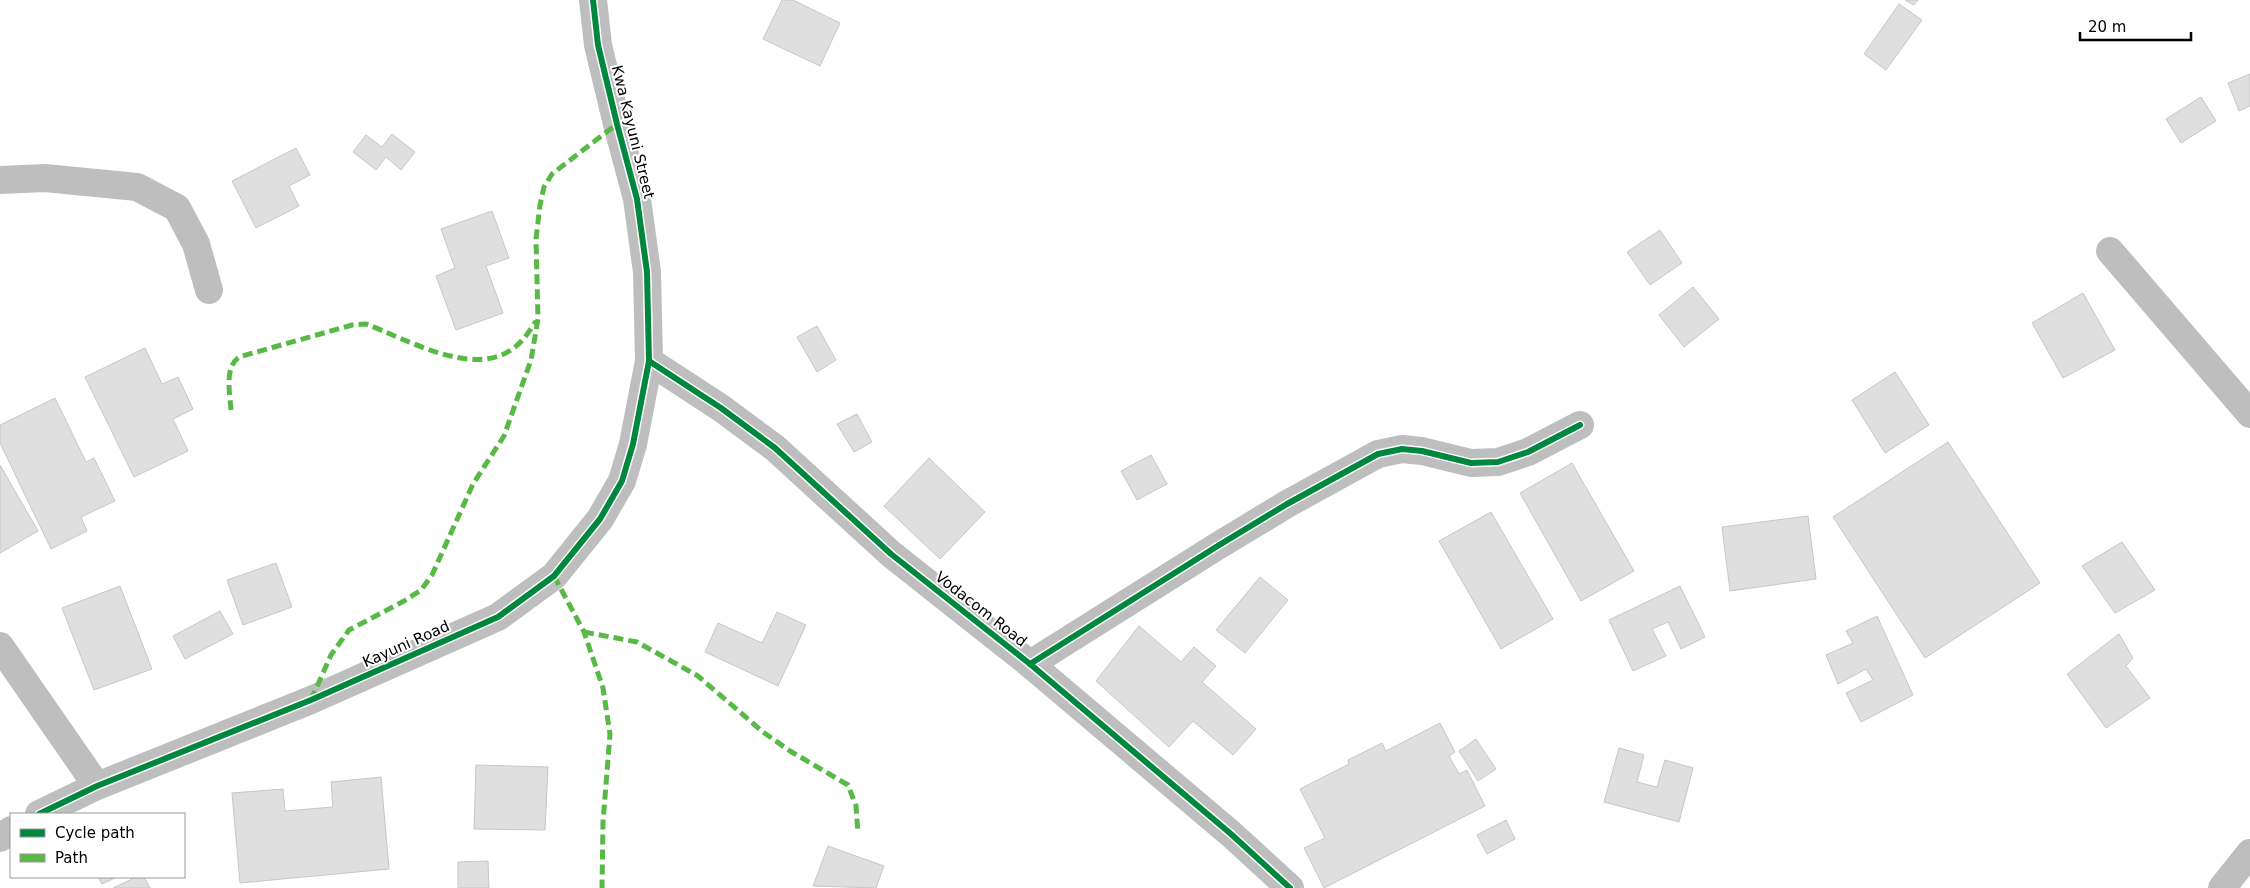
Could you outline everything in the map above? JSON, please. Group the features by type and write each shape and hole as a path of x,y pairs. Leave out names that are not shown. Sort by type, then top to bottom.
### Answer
{"street":[{"name":"Kwa Kayuni Street","path":"593,0 598,45 638,199 647,272 649,361"},
{"path":"0,180 44,178 137,187 177,208 196,244 209,290"},
{"path":"2110,251 2250,414"},
{"name":"Vodacom Road","path":"649,361 722,408 775,448 891,554 1030,664 1231,834 1290,888"},
{"name":"Kayuni Road","path":"41,813 97,786 311,700 498,617 554,576 600,519 622,481 633,444 649,361"},
{"path":"1030,664 1224,542 1310,491 1378,454 1402,449 1422,451 1471,463 1498,462 1528,452 1580,424"},
{"path":"0,646 97,786"},
{"path":"2222,888 2250,853"}],"building":[{"path":"782,0 793,0 840,23 820,66 763,39"},
{"path":"1905,0 1918,0 1914,5"},
{"path":"1899,4 1922,20 1886,70 1864,54"},
{"path":"2250,74 2250,106 2239,111 2228,83"},
{"path":"2201,97 2216,121 2181,143 2166,119"},
{"path":"392,134 415,152 401,170 386,157 376,170 353,152 366,135 382,147"},
{"path":"296,148 310,175 289,186 299,206 256,228 232,181"},
{"path":"492,211 509,258 486,266 503,313 456,330 436,276 455,268 441,229"},
{"path":"1660,230 1682,263 1650,285 1627,252"},
{"path":"1693,287 1719,319 1684,347 1659,315"},
{"path":"2083,293 2115,350 2063,378 2032,323"},
{"path":"817,326 836,360 817,372 797,337"},
{"path":"145,348 162,384 178,377 193,409 173,419 188,451 134,477 85,377"},
{"path":"1895,372 1929,425 1885,453 1852,400"},
{"path":"55,398 86,462 94,458 115,501 81,517 87,531 51,549 0,443 0,425"},
{"path":"857,414 872,442 854,452 837,424"},
{"path":"1948,442 2040,583 1925,658 1833,517"},
{"path":"1151,455 1167,484 1137,500 1121,471"},
{"path":"929,458 985,512 940,559 884,506"},
{"path":"1572,463 1634,571 1581,601 1520,493"},
{"path":"0,465 38,531 0,553"},
{"path":"1491,512 1553,619 1501,649 1439,541"},
{"path":"1808,516 1816,579 1730,591 1722,527"},
{"path":"2122,542 2155,590 2115,613 2082,566"},
{"path":"276,563 292,607 243,625 227,580"},
{"path":"1260,577 1288,600 1245,653 1216,630"},
{"path":"120,586 152,669 94,690 62,608"},
{"path":"1680,586 1705,637 1681,649 1668,622 1652,629 1666,656 1633,671 1609,620"},
{"path":"220,611 233,634 185,659 173,636"},
{"path":"777,612 806,625 778,686 705,652 718,623 762,643"},
{"path":"1877,616 1913,695 1861,722 1846,693 1873,680 1866,669 1838,684 1826,655 1853,643 1846,631"},
{"path":"1139,626 1181,662 1194,647 1216,666 1202,682 1256,729 1233,755 1193,721 1169,747 1096,681"},
{"path":"2119,634 2133,658 2126,666 2150,698 2106,728 2067,674"},
{"path":"1440,723 1455,752 1449,756 1459,774 1467,770 1485,806 1324,888 1304,848 1325,838 1300,789 1349,764 1348,760 1382,743 1386,751"},
{"path":"1476,739 1496,769 1478,781 1459,751"},
{"path":"1619,748 1644,755 1637,782 1657,787 1665,760 1693,768 1679,822 1604,802"},
{"path":"476,765 548,767 545,830 474,829"},
{"path":"381,777 389,869 240,883 232,793 283,789 285,811 333,807 331,782"},
{"path":"1506,820 1515,839 1487,854 1477,835"},
{"path":"828,846 884,866 876,888 813,886"},
{"path":"488,861 489,888 458,888 458,862"},
{"path":"99,878 115,878 102,884"},
{"path":"134,878 145,878 150,888 113,888"}],"marked path":[{"path":"311,700 331,655 349,630 421,590 432,575 473,484 504,436 531,360 538,319 536,239 544,187 552,174 617,124"},
{"path":"231,410 230,374 234,362 239,357 352,325 366,324 419,346 458,358 477,359 495,357 511,350 522,341 536,321"},
{"path":"554,576 584,632 603,688 610,734 603,822 602,888"},
{"path":"584,632 637,642 698,676 763,732 790,751 848,785 856,806 858,833"}],"cycle path":[{"path":"41,813 97,786 311,700 498,617 554,576 600,519 622,481 633,444 649,361 647,272 637,199 598,45 593,0"},
{"path":"649,361 721,408 775,448 891,554 1030,664 1231,834 1290,888"},
{"path":"1030,664 1287,504 1378,454 1402,449 1422,451 1471,463 1498,462 1528,452 1580,425"}]}
